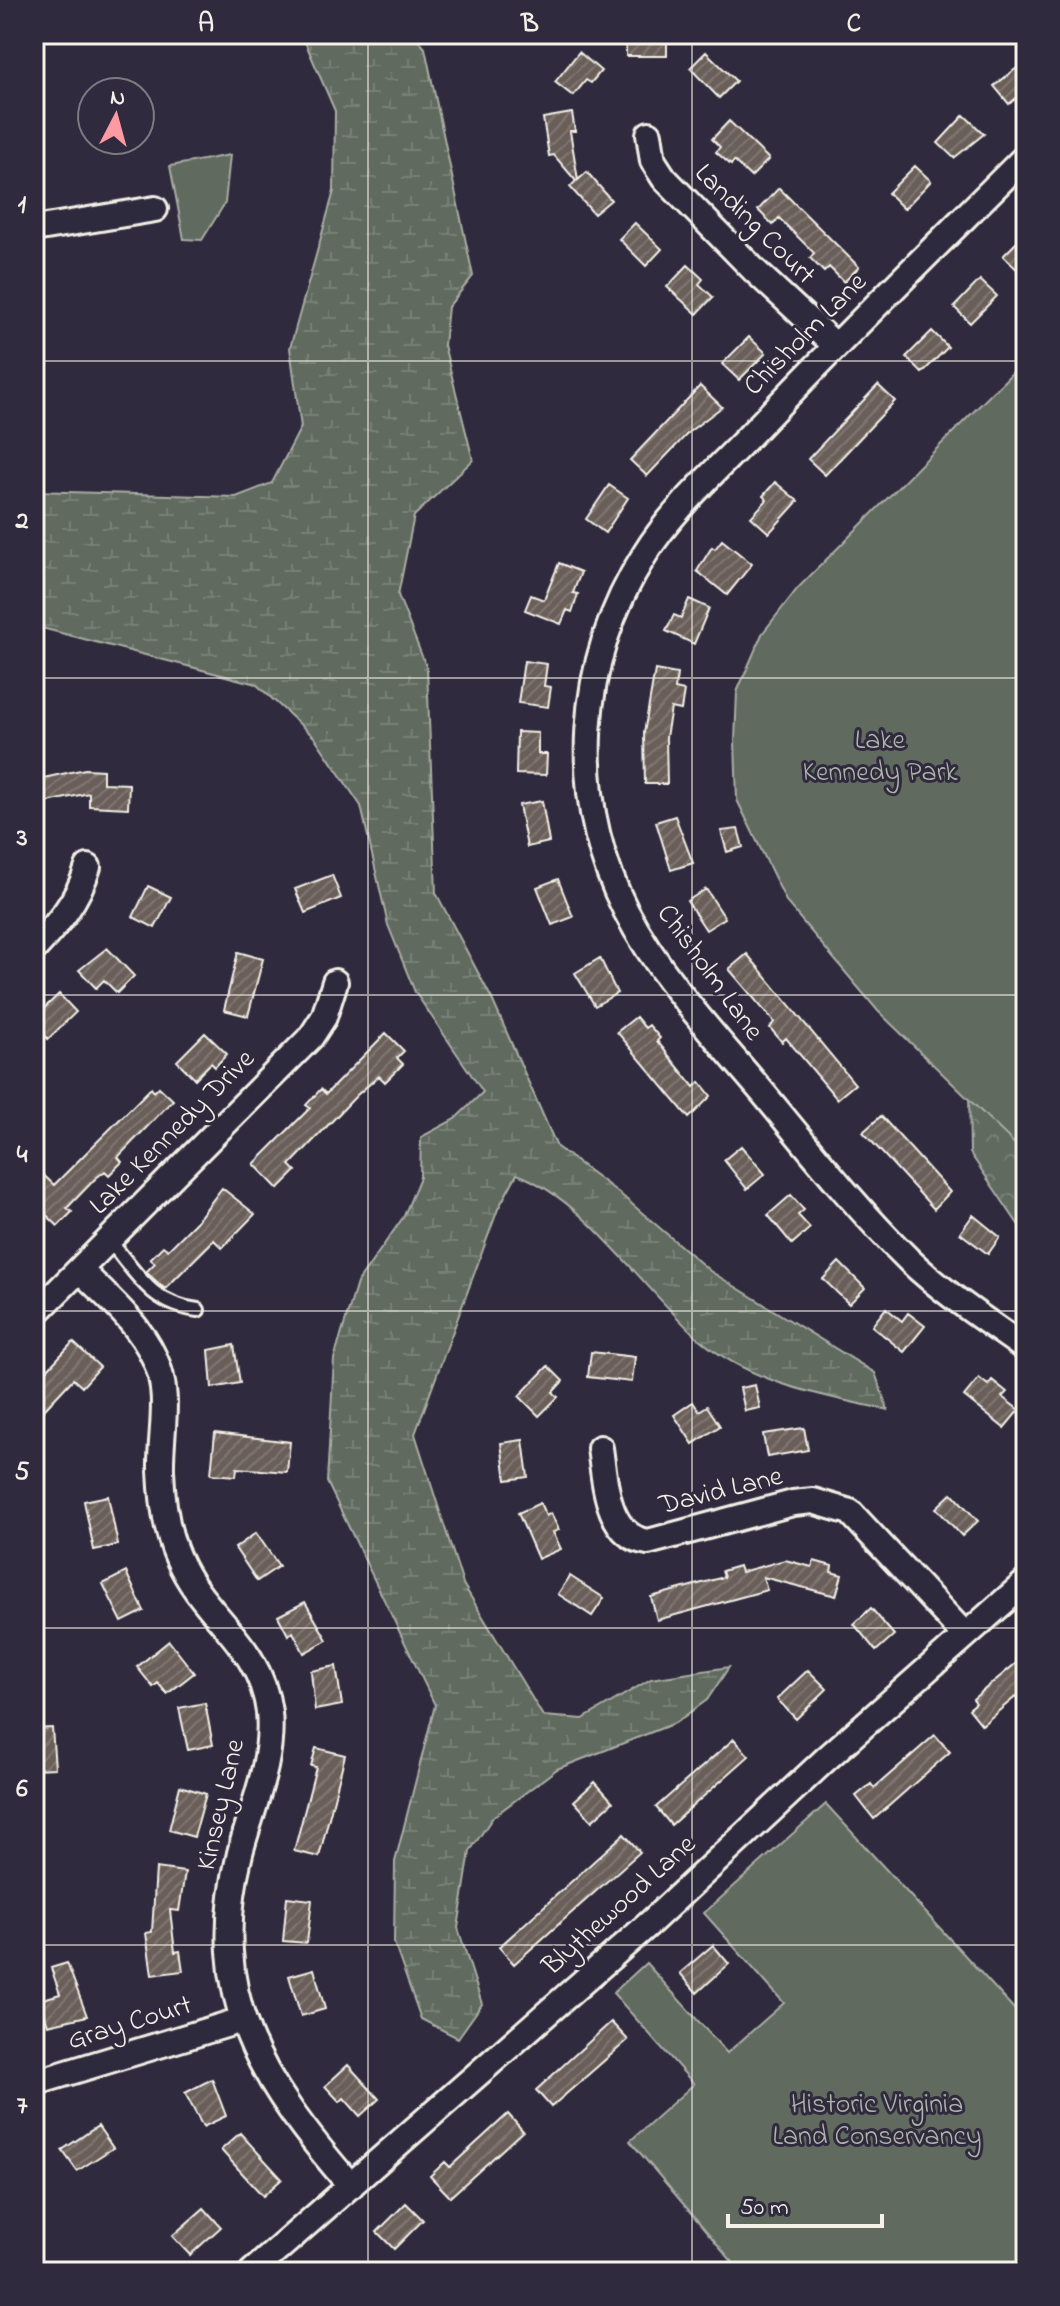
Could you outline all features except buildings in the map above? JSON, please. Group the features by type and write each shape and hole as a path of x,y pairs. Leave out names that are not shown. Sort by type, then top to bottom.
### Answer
{"street":[{"name":"Landing Court","path":"649,134 653,161 664,178 755,271 836,346"},
{"name":"Chisholm Lane","path":"1026,156 836,346 704,484 646,551 627,588 597,663 589,713 589,795 599,841 626,911 649,950 820,1164 912,1263 1026,1349"},
{"path":"34,229 155,209"},
{"path":"34,949 67,914 79,894 88,867"},
{"name":"Lake Kennedy Drive","path":"34,1315 311,1037 324,1017 335,982"},
{"name":"Kinsey Lane","path":"80,1270 131,1323 156,1359 166,1407 161,1470 169,1534 193,1585 255,1662 263,1684 269,1712 267,1764 236,1870 228,1942 242,2020 252,2049 287,2106 351,2186"},
{"name":"David Lane","path":"600,1448 605,1484 618,1525 635,1540 648,1542 793,1503 832,1504 850,1512 965,1635"},
{"name":"Blythewood Lane","path":"252,2272 651,1922 826,1759 1026,1582"},
{"name":"Gray Court","path":"34,2083 242,2020"}],"lane":[{"path":"109,1240 157,1298 175,1307 198,1310"}],"green space":[{"path":"413,34 425,48 473,276 448,307 444,345 473,460 414,516 398,595 427,669 436,893 492,999 557,1147 619,1193 710,1271 875,1373 888,1410 787,1386 717,1353 697,1337 612,1246 566,1203 542,1186 517,1174 498,1209 415,1434 463,1584 543,1716 583,1719 651,1679 729,1667 707,1700 675,1723 557,1769 493,1817 470,1851 458,1928 482,2004 458,2038 421,2019 394,1943 395,1862 435,1705 327,1482 334,1359 357,1283 404,1216 420,1177 421,1137 455,1119 483,1092 415,992 388,925 361,806 315,738 256,684 34,626 34,491 236,497 272,483 301,427 290,348 334,191 335,111 302,35"},
{"path":"230,155 225,203 202,240 184,239 170,166"},
{"name":"Lake Kennedy Park","path":"1026,359 1026,1155 878,1011 787,903 737,800 735,741 737,692 762,634 798,588"},
{"path":"1026,954 1026,1236 970,1153 969,1093"},
{"name":"Historic Virginia Land Conservancy","path":"826,1804 1026,2022 1026,2272 741,2272 630,2141 694,2084 613,1993 646,1963 727,2053 784,2003 704,1913"}]}
